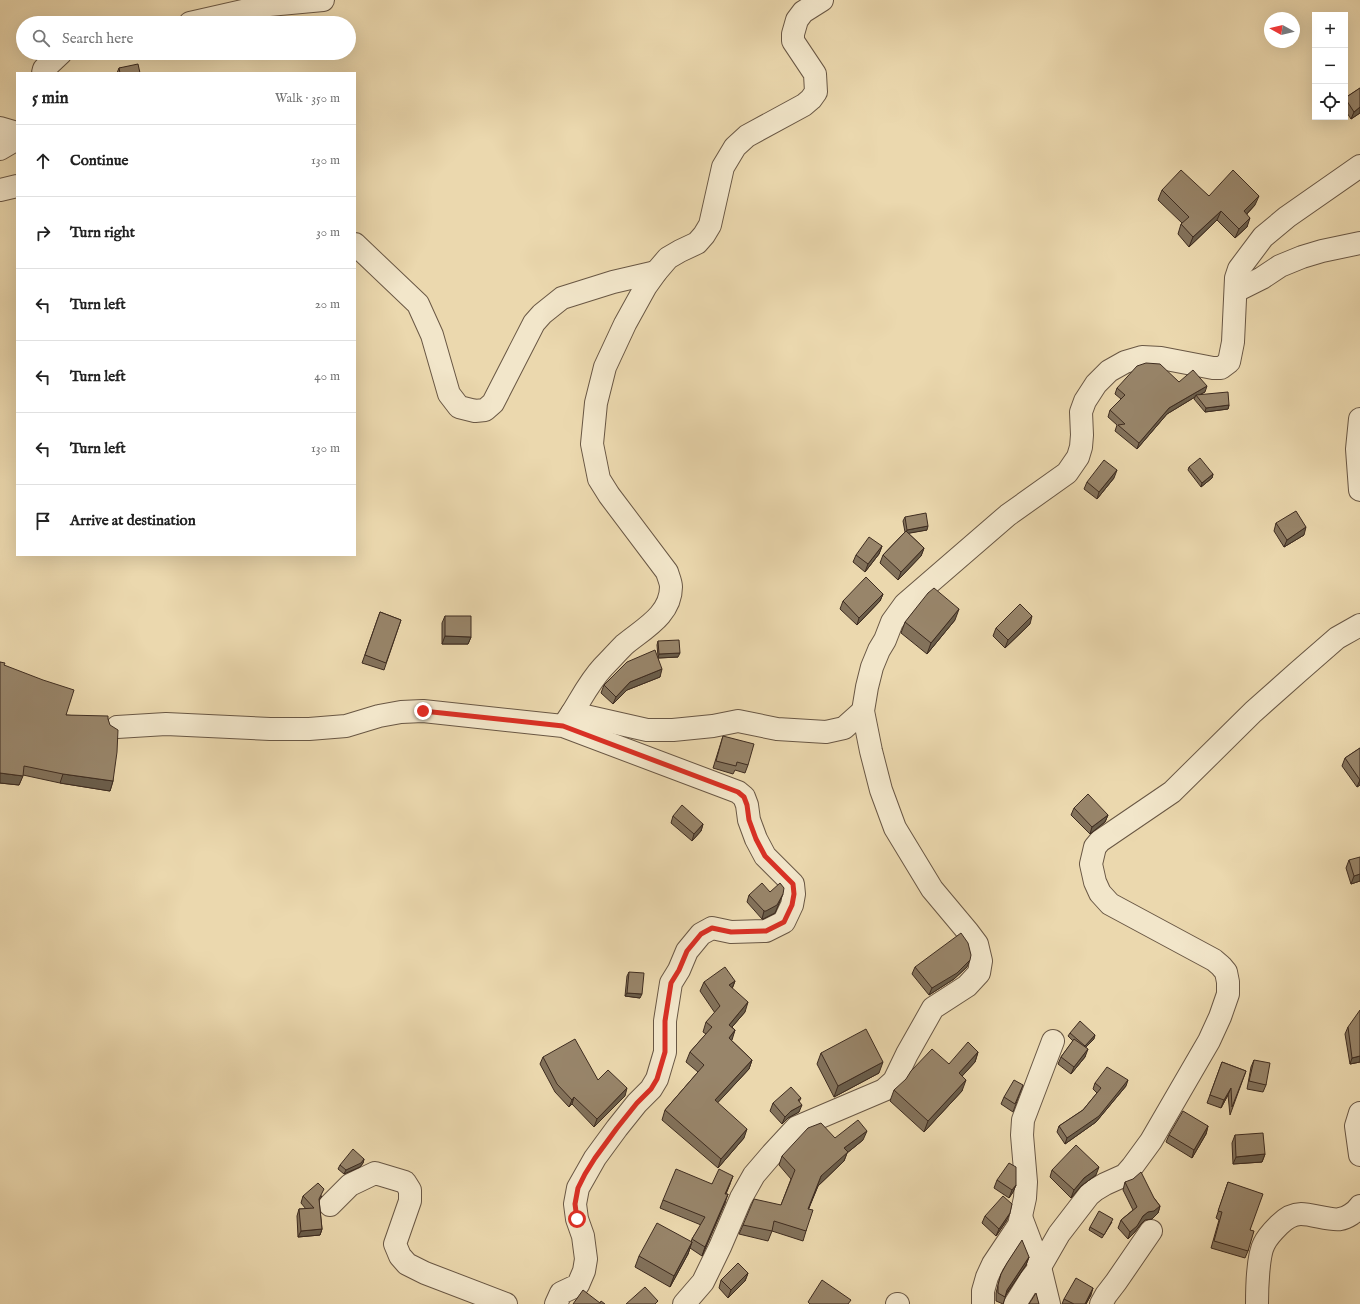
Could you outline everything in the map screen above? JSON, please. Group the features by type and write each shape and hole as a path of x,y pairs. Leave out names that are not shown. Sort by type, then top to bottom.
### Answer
{"street":[{"path":"221,16 269,5 323,0"},
{"path":"568,720 590,683 602,669 624,646 652,624 662,612 668,600 671,586 667,572 609,495 600,479 592,444 596,403 605,367 625,324 646,286 656,272 668,258 697,243 710,225 724,167 736,147 748,136 804,106 816,92 816,74 793,41 793,34 797,20 803,12 822,0"},
{"path":"43,72 44,69 54,60"},
{"path":"0,128 16,133"},
{"path":"0,149 16,140"},
{"path":"684,1304 703,1282 741,1198 754,1175 772,1154 797,1127 884,1090 894,1081 907,1054 933,1008 967,986 979,973 981,961 977,944 932,889 895,828 881,790 871,751 863,711 866,687 872,667 892,622 906,604 1008,515 1068,473 1074,466 1081,447 1081,412 1085,401 1096,384 1109,371 1125,362 1142,357 1161,358 1213,368 1221,368 1229,362 1232,353 1236,278 1239,270 1263,237 1287,217 1360,166"},
{"path":"0,190 16,186"},
{"path":"1236,291 1262,278 1280,266 1302,257 1360,243"},
{"path":"356,245 418,304 432,335 449,394 459,407 475,411 485,410 493,403 534,323 542,314 562,298 613,282 656,272"},
{"path":"1360,419 1357,449 1360,490"},
{"path":"1015,1304 1040,1267 1059,1234 1089,1195 1105,1184 1125,1175 1151,1141 1209,1041 1220,1017 1228,994 1226,972 1214,960 1110,904 1100,892 1092,872 1091,864 1095,847 1100,841 1172,792 1253,712 1298,672 1337,638 1360,625"},
{"path":"117,727 166,724 270,729 309,729 346,726 379,716 400,712 423,711 568,720 647,730 673,730 738,721 777,729 826,732 844,728 863,711"},
{"path":"556,1304 561,1293 578,1285 584,1271 586,1259 585,1251 575,1204 578,1188 595,1158 637,1103 651,1089 657,1079 665,1052 665,1021 671,983 679,970 687,951 701,934 712,928 731,932 755,932 766,931 774,928 784,922 792,905 794,894 793,884 765,856 756,839 749,820 747,805 744,797 738,792 568,720"},
{"path":"983,1304 983,1291 987,1277 993,1264 1019,1225 1025,1198 1026,1182 1022,1135 1024,1120 1053,1041"},
{"path":"1360,1114 1356,1126 1360,1155"},
{"path":"330,1204 350,1185 375,1173 405,1182 410,1190 410,1201 395,1244 400,1256 407,1264 425,1273 506,1304"},
{"path":"1257,1304 1257,1288 1262,1248 1269,1236 1279,1225 1286,1219 1300,1214 1339,1220 1354,1213 1360,1206"},
{"path":"1021,1217 1040,1267 1049,1304"},
{"path":"1101,1304 1106,1294 1151,1231"}],"building":[{"path":"138,64 140,72 120,72 119,68"},
{"path":"1360,88 1360,107 1354,112 1348,103 1348,96"},
{"path":"1181,170 1209,196 1233,170 1259,196 1244,211 1250,218 1239,229 1221,211 1193,237 1181,224 1189,217 1162,190"},
{"path":"1146,363 1160,364 1179,382 1193,370 1207,386 1169,408 1139,443 1118,425 1125,424 1110,410 1125,395 1117,388 1137,366"},
{"path":"1228,392 1229,405 1206,408 1196,395"},
{"path":"1200,458 1213,474 1202,483 1189,467"},
{"path":"1104,460 1117,470 1099,492 1087,482"},
{"path":"1296,511 1306,527 1287,540 1276,523"},
{"path":"926,513 928,526 907,530 905,517"},
{"path":"906,531 924,548 901,572 883,555"},
{"path":"869,537 882,546 868,564 856,555"},
{"path":"866,577 883,594 859,618 843,601"},
{"path":"934,588 959,609 931,643 905,622 928,593"},
{"path":"1020,604 1032,616 1008,640 996,628"},
{"path":"380,612 401,620 386,663 365,655"},
{"path":"445,616 471,616 471,637 445,636"},
{"path":"679,640 680,653 659,654 658,641"},
{"path":"655,650 662,669 630,682 616,697 604,685 627,662"},
{"path":"0,662 5,663 4,665 43,680 74,690 66,715 108,716 110,725 118,730 113,781 63,774 24,766 23,776 0,773"},
{"path":"723,736 754,744 748,765 737,762 736,766 716,761"},
{"path":"1360,748 1360,780 1345,758"},
{"path":"1088,794 1108,815 1092,827 1074,808"},
{"path":"682,805 703,824 694,834 673,816"},
{"path":"1360,857 1360,874 1354,876 1349,860"},
{"path":"762,883 770,892 780,883 784,888 783,894 777,905 766,911 764,911 749,895"},
{"path":"961,933 968,943 971,955 970,960 957,973 932,988 915,967"},
{"path":"725,967 735,981 729,985 748,1002 729,1025 735,1030 729,1038 752,1060 715,1100 747,1129 721,1159 665,1110 704,1065 690,1052 712,1027 706,1022 720,1006 704,982"},
{"path":"629,972 644,973 642,994 627,993"},
{"path":"1360,1010 1360,1056 1352,1058 1348,1027"},
{"path":"1080,1021 1095,1035 1085,1046 1070,1033"},
{"path":"866,1029 883,1062 838,1086 821,1053"},
{"path":"575,1039 598,1080 608,1070 627,1088 597,1119 574,1097 572,1100 557,1084 543,1057"},
{"path":"1074,1039 1088,1049 1074,1067 1061,1057"},
{"path":"968,1042 978,1052 959,1073 966,1080 928,1121 894,1090 906,1079 911,1071 932,1049 949,1064"},
{"path":"1254,1060 1270,1063 1266,1085 1249,1081"},
{"path":"1222,1062 1246,1071 1232,1107 1231,1088 1224,1100 1210,1095"},
{"path":"1107,1067 1128,1080 1099,1116 1067,1138 1059,1126 1083,1110 1101,1088 1095,1083"},
{"path":"1014,1080 1023,1085 1015,1104 1004,1097"},
{"path":"791,1087 801,1098 798,1100 802,1105 791,1111 785,1117 773,1103"},
{"path":"1183,1111 1208,1126 1194,1150 1169,1135"},
{"path":"858,1120 867,1131 844,1148 848,1152 821,1176 808,1209 813,1210 806,1231 774,1221 772,1231 743,1225 754,1199 781,1205 795,1170 782,1156 808,1128 821,1123 835,1138"},
{"path":"1263,1133 1265,1154 1236,1157 1235,1135"},
{"path":"1076,1145 1099,1167 1084,1178 1074,1190 1052,1170"},
{"path":"353,1149 364,1159 361,1163 346,1170 340,1165"},
{"path":"1009,1163 1016,1167 1016,1185 1012,1190 997,1180"},
{"path":"676,1169 712,1184 719,1169 733,1176 725,1194 728,1194 705,1247 692,1239 705,1217 663,1200"},
{"path":"1141,1172 1154,1198 1160,1206 1154,1211 1148,1212 1143,1216 1137,1226 1130,1232 1121,1220 1137,1207 1125,1182 1133,1179"},
{"path":"1228,1182 1263,1194 1250,1230 1254,1231 1248,1251 1214,1241 1222,1212 1218,1211"},
{"path":"318,1183 324,1189 319,1199 322,1229 301,1231 299,1209 314,1208 303,1196"},
{"path":"1003,1196 1012,1204 1010,1213 999,1229 985,1216"},
{"path":"1099,1211 1113,1219 1104,1235 1090,1227"},
{"path":"657,1223 692,1242 674,1276 639,1256"},
{"path":"1022,1240 1029,1257 1007,1290 1005,1297 998,1293 998,1285 1001,1274"},
{"path":"738,1263 748,1273 731,1290 721,1280"},
{"path":"1076,1278 1093,1288 1085,1304 1074,1304 1064,1299"},
{"path":"822,1280 851,1300 848,1304 810,1304 808,1302"},
{"path":"645,1287 658,1301 655,1304 626,1304"},
{"path":"583,1290 600,1303 601,1301 605,1304 573,1304"},
{"path":"1036,1293 1039,1304 1029,1304"}],"route":[{"path":"423,711 563,726 738,792 744,797 747,805 749,820 756,839 765,856 793,884 794,894 792,905 784,922 766,931 755,932 731,932 712,928 701,934 687,951 679,970 671,983 665,1021 665,1052 657,1079 651,1089 637,1103 617,1128 585,1174 578,1188 575,1204 577,1219"}]}
